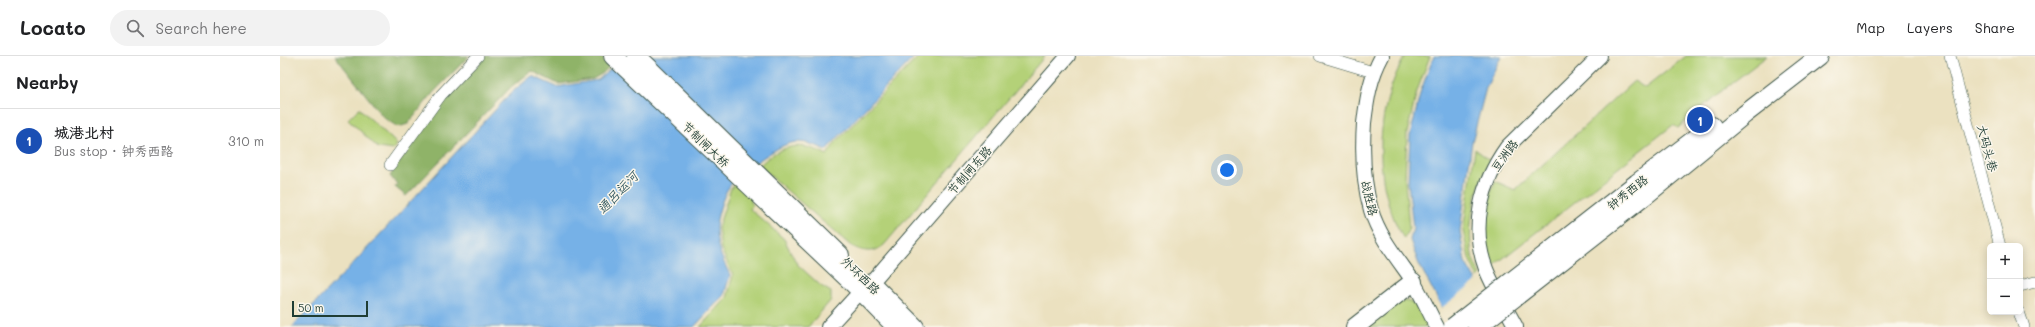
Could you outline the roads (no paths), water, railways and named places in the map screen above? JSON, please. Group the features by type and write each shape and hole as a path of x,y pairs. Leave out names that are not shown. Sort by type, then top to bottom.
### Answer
{"main road":[{"name":"节制闸大桥","path":"613,56 803,228"},
{"name":"节制闸大桥","path":"636,56 803,228"},
{"name":"钟秀西路","path":"1477,327 1800,56"},
{"name":"钟秀西路","path":"1454,327 1745,114 1820,56"},
{"name":"外环西路","path":"803,228 866,287 915,327"},
{"path":"1356,327 1413,282"},
{"name":"外环西路","path":"866,287 896,327"}],"street":[{"path":"390,165 441,95 478,56"},
{"name":"节制闸东路","path":"828,327 866,287 1068,56"},
{"path":"1320,56 1373,72"},
{"name":"战胜路","path":"1382,56 1373,72 1366,107 1363,143 1365,178 1372,211 1385,240 1413,282 1437,327"},
{"name":"豆洲路","path":"1516,327 1486,270 1480,247 1478,226 1486,183 1495,164 1507,148 1600,56"},
{"name":"大码头巷","path":"1950,56 1999,243"},
{"path":"2023,285 2035,282"},
{"path":"2020,315 2024,327"}],"water":[{"name":"通吕运河","path":"625,56 915,56 826,150 804,143 795,142 784,145 757,162 733,182 724,196 717,219 716,228 720,252 730,275 724,295 694,327 292,327 348,269 511,93 532,76 557,87 598,80"},
{"path":"1434,56 1501,56 1486,88 1472,142 1460,231 1465,262 1503,327 1452,327 1418,262 1410,240 1413,228 1408,182 1410,136 1421,90"}],"place":[{"name":"城港北村","path":"1700,120"}]}
